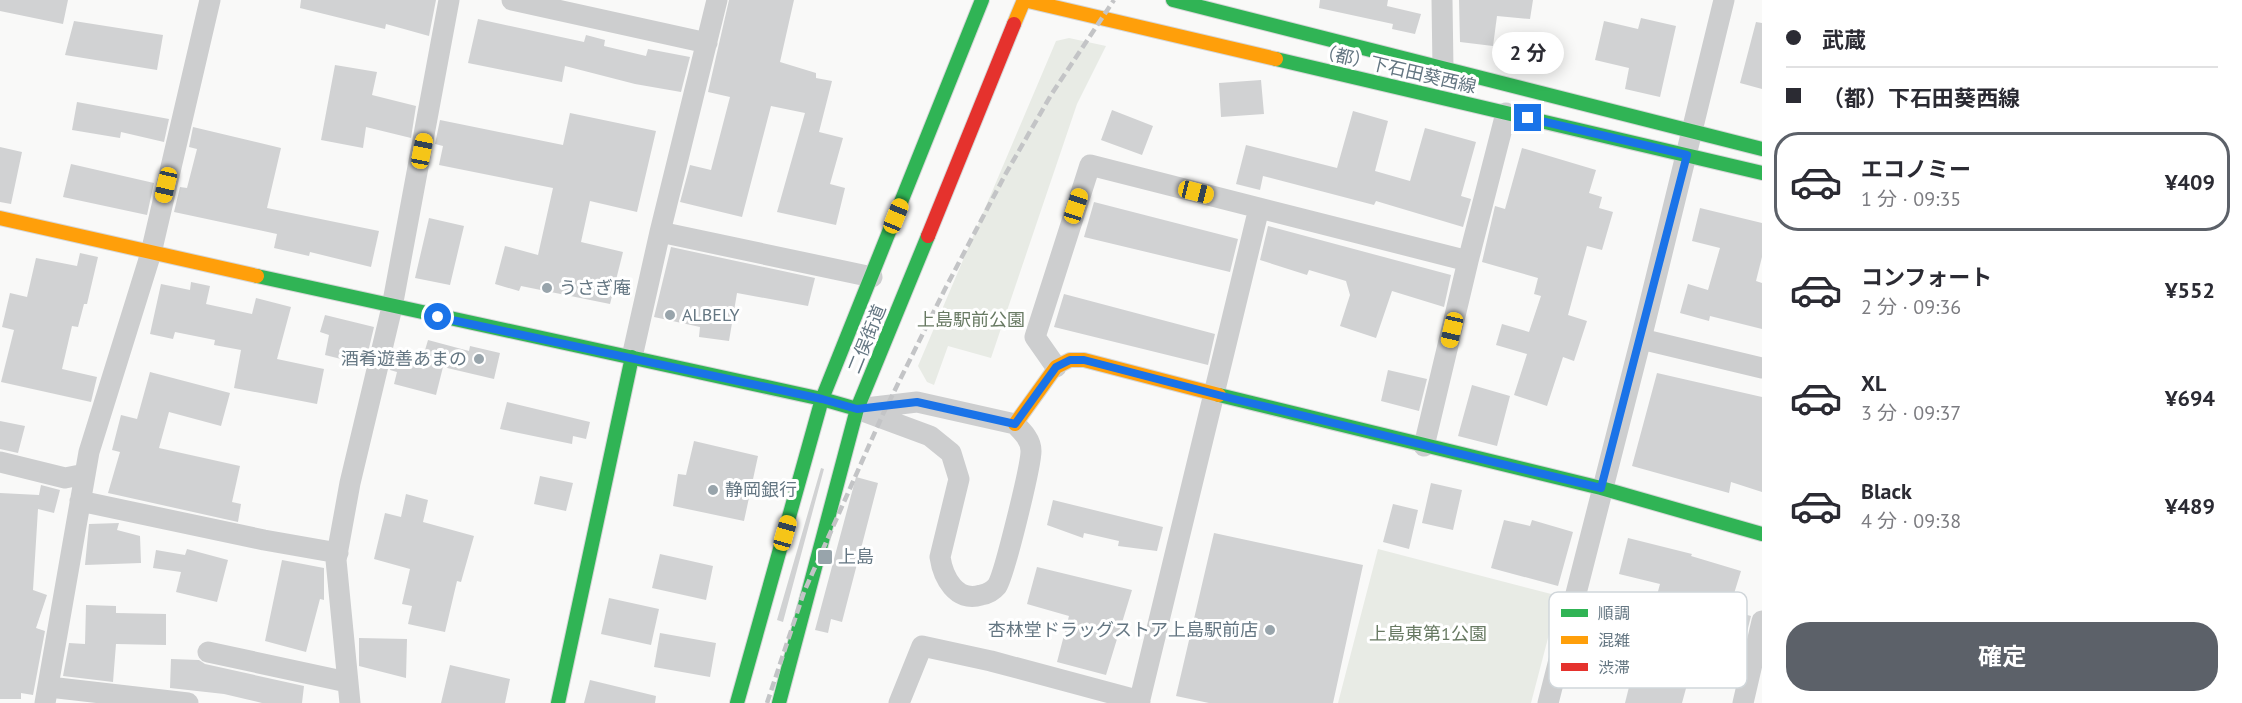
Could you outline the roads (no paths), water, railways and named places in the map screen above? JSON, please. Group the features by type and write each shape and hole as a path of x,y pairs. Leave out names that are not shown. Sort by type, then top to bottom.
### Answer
{"street":[{"path":"208,652 348,693 338,553 350,483 392,307 449,0"},
{"path":"512,0 707,43"},
{"path":"558,703 660,232 717,0"},
{"name":"二俣街道","path":"737,703 822,399 982,0"},
{"name":"二俣街道","path":"778,703 857,409 1024,0"},
{"name":"（都）下石田葵西線","path":"1024,0 1762,173"},
{"name":"（都）下石田葵西線","path":"1173,0 1762,149"},
{"path":"1442,0 1443,69"},
{"path":"1575,592 1641,339 1724,0"},
{"path":"188,703 47,695 62,596 89,452 151,253 206,1"},
{"path":"1424,446 1506,113"},
{"path":"1056,367 1035,338 1089,165 1468,261"},
{"path":"899,703 922,646 991,661 1139,702 1259,208"},
{"path":"0,218 392,307 822,399 857,409 930,436 951,453 958,478 940,556 942,569 948,582 960,593 975,597 990,593 1002,576 1027,477 1031,450 1025,434 1015,424 917,402 857,409"},
{"path":"660,232 872,277"},
{"path":"1641,339 1762,368"},
{"path":"1015,424 1056,367 1070,360 1084,360 1213,394 1601,488 1762,534"},
{"path":"0,462 65,478 85,474"},
{"path":"80,501 338,553"},
{"path":"1747,686 1762,621"},
{"path":"1548,703 1552,688"},
{"path":"1743,703 1746,688"}],"railway":[{"path":"767,703 804,592 883,414 1005,175 1051,95 1114,0"}],"place":[{"name":"うさぎ庵","path":"547,288"},
{"name":"ALBELY","path":"670,315"},
{"name":"酒肴遊善あまの","path":"479,359"},
{"name":"静岡銀行","path":"713,490"},
{"name":"上島","path":"825,557"},
{"name":"杏林堂ドラッグストア上島駅前店","path":"1270,630"}],"park label":[{"name":"上島駅前公園","path":"971,320"},
{"name":"上島東第1公園","path":"1428,634"}]}
